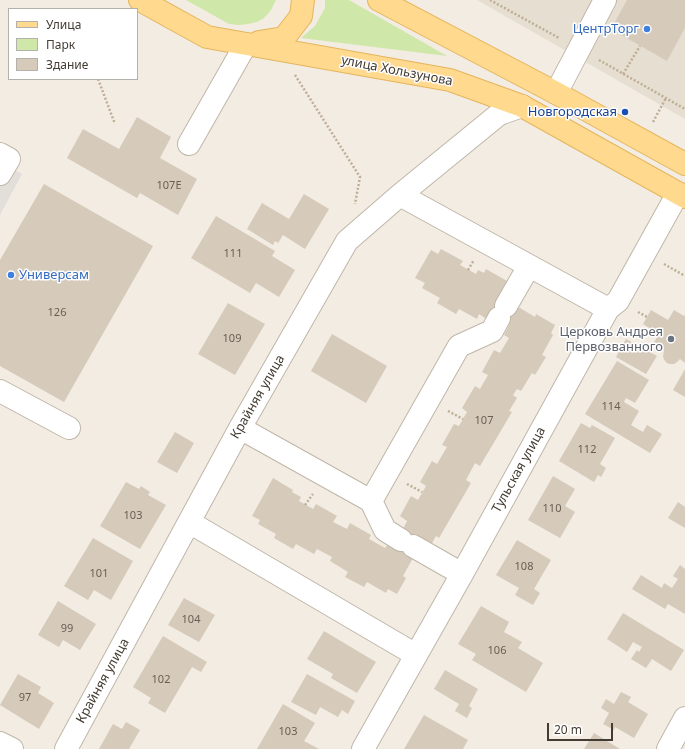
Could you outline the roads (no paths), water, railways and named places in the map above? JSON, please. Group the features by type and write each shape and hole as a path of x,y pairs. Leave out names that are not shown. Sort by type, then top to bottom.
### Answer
{"main road":[{"name":"улица Хользунова","path":"140,0 207,38 450,80 522,106 682,195"},
{"path":"246,44 284,38 302,16 303,0"},
{"path":"379,0 556,93 685,164"}],"street":[{"path":"556,93 605,0"},
{"path":"189,144 246,44"},
{"name":"Крайняя улица","path":"66,749 240,428 347,241 400,195 498,115 522,106"},
{"path":"0,154 9,159 0,174"},
{"path":"400,195 608,309"},
{"name":"Тульская улица","path":"363,749 462,574 608,309 618,300 682,195"},
{"path":"371,501 459,346 492,331 528,266"},
{"path":"0,391 69,428"},
{"path":"240,428 371,501 385,530 462,574"},
{"path":"189,522 416,655"},
{"path":"668,749 685,718"},
{"path":"0,743 12,749"}],"place":[{"name":"ЦентрТорг","path":"647,29"},
{"name":"Новгородская","path":"625,112"},
{"name":"Универсам","path":"11,275"},
{"name":"Церковь Андрея Первозванного","path":"671,339"}]}
